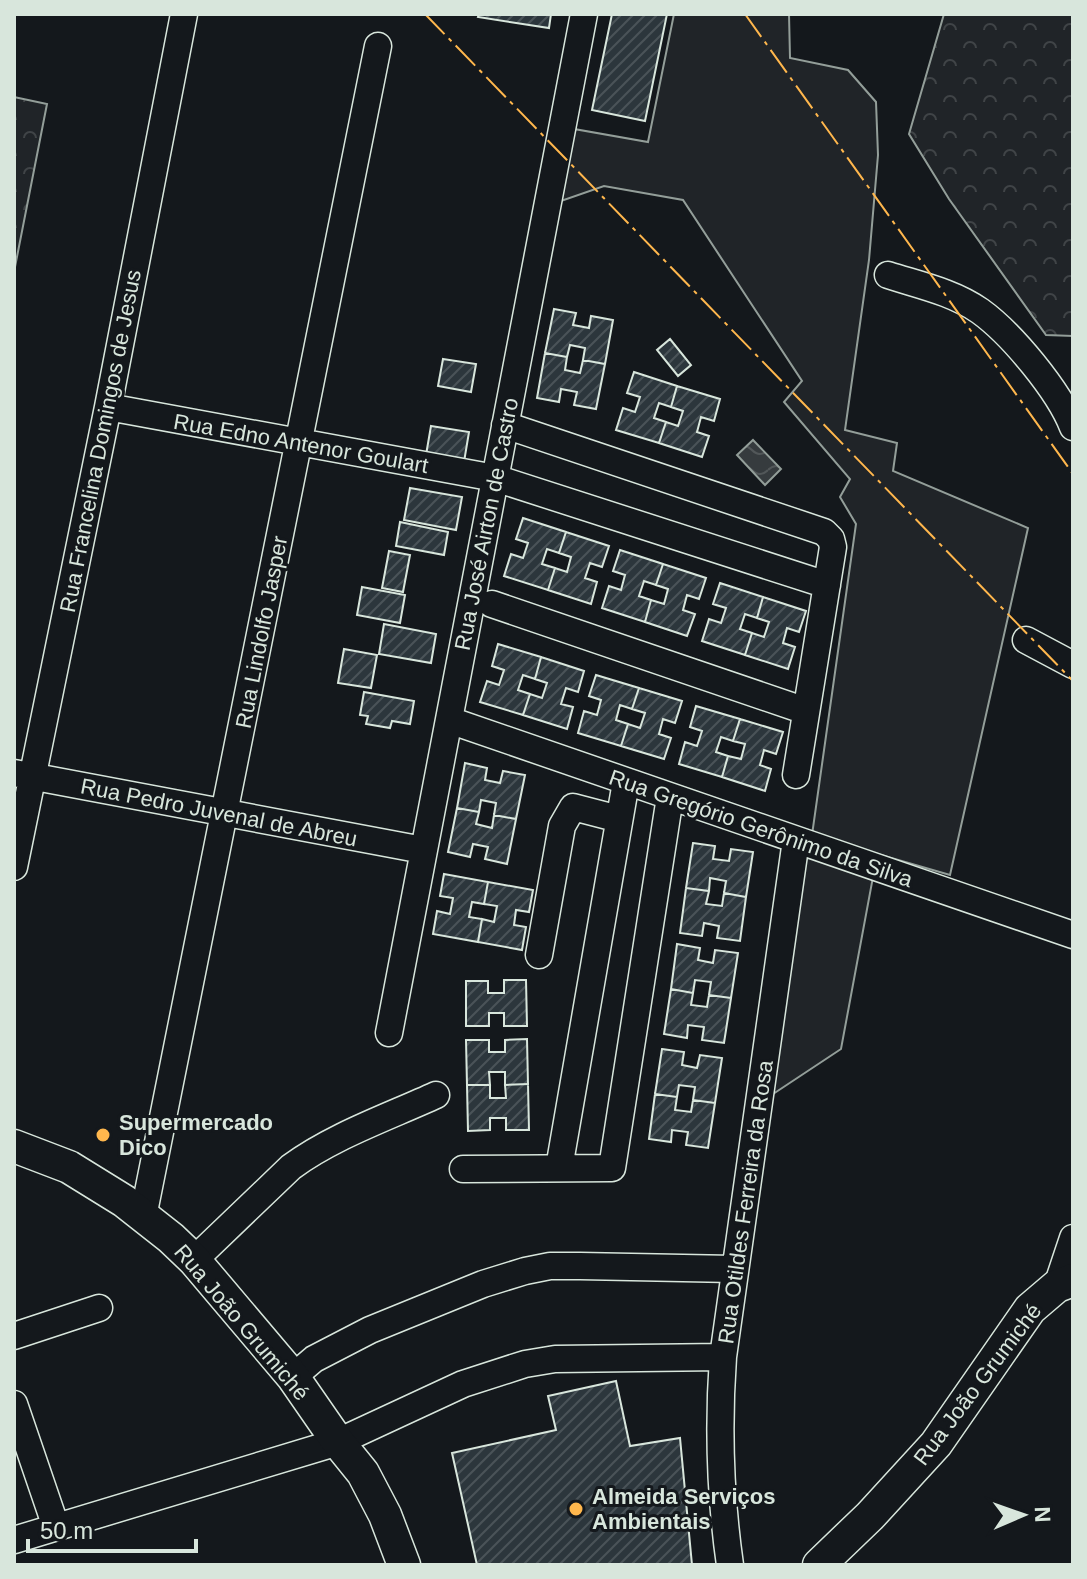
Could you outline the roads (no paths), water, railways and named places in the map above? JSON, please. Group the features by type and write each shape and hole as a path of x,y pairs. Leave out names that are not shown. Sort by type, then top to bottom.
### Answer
{"main road":[{"name":"Rua João Grumiché","path":"14,1146 69,1167 124,1201 194,1260 293,1377 363,1473 385,1515 404,1565"},
{"name":"Rua João Grumiché","path":"819,1565 922,1461 1020,1323 1041,1298 1065,1283"}],"street":[{"name":"Rua Francelina Domingos de Jesus","path":"14,867 23,775 108,407 184,14"},
{"name":"Rua José Airton de Castro","path":"389,1033 584,14"},
{"name":"Rua Lindolfo Jasper","path":"143,1217 378,46"},
{"path":"888,275 947,294 981,311 1052,387 1073,427"},
{"name":"Rua Edno Antenor Goulart","path":"108,407 495,478 827,585"},
{"path":"505,425 824,532 831,539 833,547 796,775"},
{"path":"492,604 806,711"},
{"path":"1026,640 1073,665"},
{"name":"Rua Gregório Gerônimo da Silva","path":"449,720 1073,935"},
{"name":"Rua Pedro Juvenal de Abreu","path":"23,775 423,850"},
{"path":"559,1168 626,782"},
{"path":"463,1169 612,1168 670,797"},
{"path":"539,955 562,826 573,807 619,819"},
{"name":"Rua Otildes Ferreira da Rosa","path":"730,1565 719,1456 723,1357 796,840"},
{"path":"194,1260 305,1157 436,1095"},
{"path":"1065,1283 1073,1238"},
{"path":"293,1377 314,1359 370,1330 483,1284 525,1271 550,1266 734,1269"},
{"path":"14,1336 99,1308"},
{"path":"14,1540 338,1442 463,1384 525,1364 555,1359 723,1357"},
{"path":"14,1404 56,1527"}],"water":[{"path":"753,440 781,469 765,485 737,455"}],"place":[{"name":"Supermercado Dico","path":"103,1135"},
{"name":"Almeida Serviços Ambientais","path":"576,1509"}]}
